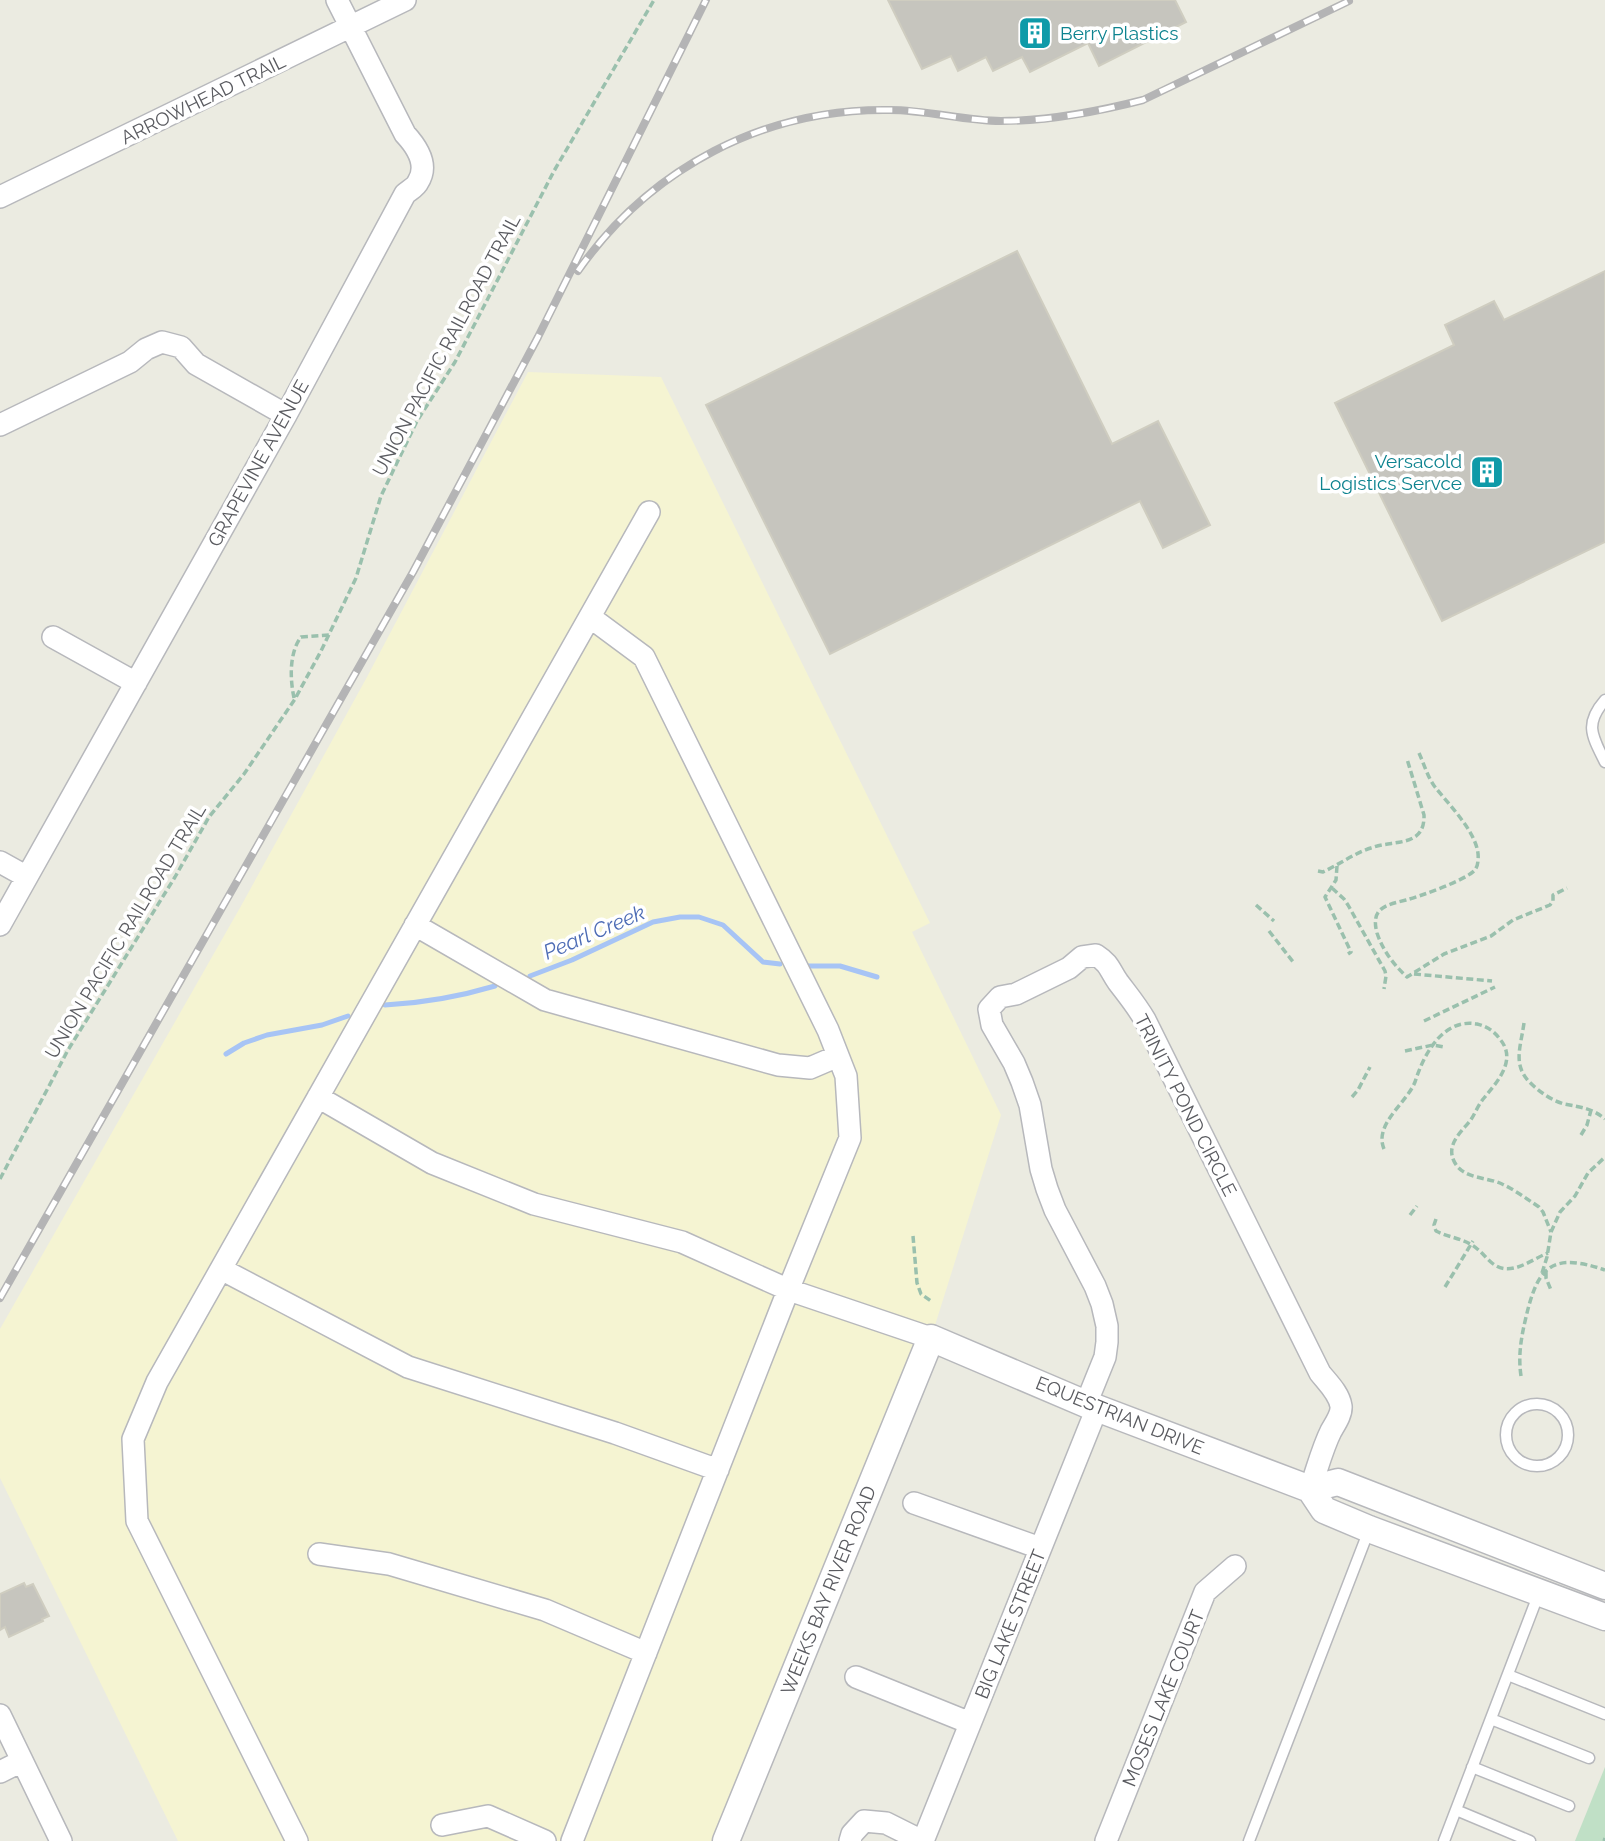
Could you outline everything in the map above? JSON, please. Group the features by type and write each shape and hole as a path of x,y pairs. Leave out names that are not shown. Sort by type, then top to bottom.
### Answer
{"street":[{"name":"GRAPEVINE AVENUE","path":"0,925 286,415 405,194 418,182 423,165 417,148 405,134 337,0"},
{"name":"ARROWHEAD TRAIL","path":"0,197 405,0"},
{"path":"0,425 130,362 146,349 162,342 181,347 196,363 286,415"},
{"path":"297,1841 137,1521 133,1439 157,1382 649,512"},
{"path":"572,1841 850,1138 846,1076 828,1030 644,657 590,617"},
{"path":"54,637 135,683"},
{"path":"0,862 27,877"},
{"path":"415,925 545,1000 778,1065 810,1068 838,1056"},
{"name":"TRINITY POND CIRCLE","path":"1092,1406 1107,1342 1102,1304 1055,1210 1041,1169 1030,1105 1014,1063 992,1025 989,1009 1000,998 1016,994 1069,968 1082,957 1096,955 1107,962 1145,1020 1320,1373 1339,1400 1341,1407 1337,1421 1310,1489"},
{"path":"318,1097 432,1163 534,1205 682,1242 789,1290 931,1338"},
{"path":"220,1269 408,1367 615,1433 718,1470"},
{"name":"EQUESTRIAN DRIVE","path":"931,1338 1092,1406 1310,1489 1338,1482 1605,1586"},
{"name":"WEEKS BAY RIVER ROAD","path":"726,1841 931,1338"},
{"name":"BIG LAKE STREET","path":"922,1841 1040,1548 1092,1406"},
{"name":"EQUESTRIAN DRIVE","path":"1310,1489 1324,1510 1369,1530 1605,1618"},
{"path":"914,1503 1040,1548"},
{"path":"318,1554 389,1564 545,1610 646,1653"},
{"name":"MOSES LAKE COURT","path":"1106,1841 1205,1592 1235,1566"},
{"path":"856,1677 970,1723"},
{"path":"0,1716 61,1841"},
{"path":"0,1772 22,1761"},
{"path":"442,1825 488,1816 545,1841"},
{"path":"850,1841 852,1833 864,1821 886,1822 922,1841"}],"lane":[{"path":"1605,700 1596,710 1591,723 1593,738 1605,762"},
{"path":"1537,1403 1550,1406 1562,1416 1568,1429 1566,1448 1550,1464 1528,1466 1510,1453 1505,1438 1507,1423 1512,1414 1525,1405 1537,1403"},
{"path":"1249,1841 1369,1530"},
{"path":"1444,1841 1539,1593"},
{"path":"1508,1675 1605,1714"},
{"path":"1491,1718 1589,1758"},
{"path":"1472,1767 1569,1805"},
{"path":"1456,1810 1530,1841"}],"path":[{"name":"UNION PACIFIC RAILROAD TRAIL","path":"0,1179 68,1050 209,817 243,774 295,699 330,635 356,579 381,496 417,421 455,362 554,172 654,0"},
{"path":"295,699 291,682 295,645 301,637 330,635"},
{"path":"1419,753 1434,786 1471,834 1479,856 1475,870 1461,879 1415,897 1388,904 1378,912 1376,928 1383,947 1407,977 1427,974 1492,981"},
{"path":"1318,871 1323,872 1337,866 1374,847 1407,841 1422,831 1424,815 1407,759"},
{"path":"1337,866 1336,880 1325,897 1351,952 1348,954"},
{"path":"1332,888 1344,899 1385,971 1384,989"},
{"path":"1412,975 1444,954 1491,936 1522,915 1550,905 1553,895 1567,888"},
{"path":"1256,905 1274,921"},
{"path":"1269,931 1294,963"},
{"path":"1424,1021 1495,987"},
{"path":"1524,1023 1519,1057 1523,1077 1551,1099 1591,1110 1605,1119"},
{"path":"1384,1149 1382,1145 1387,1125 1398,1105 1412,1090 1420,1066 1433,1045 1446,1030 1463,1024 1485,1026 1495,1032 1503,1042 1508,1060 1492,1090 1455,1140 1451,1147 1452,1155 1455,1163 1467,1174 1498,1182 1539,1207 1550,1232"},
{"path":"1405,1051 1433,1045 1444,1047"},
{"path":"1352,1097 1370,1067"},
{"path":"1581,1135 1591,1110"},
{"path":"1521,1376 1520,1341 1530,1298 1548,1253 1550,1232 1560,1212 1575,1196 1588,1173 1605,1157"},
{"path":"1410,1215 1417,1206"},
{"path":"1436,1219 1436,1231 1472,1243 1494,1265 1510,1270 1548,1253"},
{"path":"913,1237 917,1283 921,1294 931,1301"},
{"path":"1445,1287 1472,1243"},
{"path":"1541,1275 1546,1270 1564,1263 1576,1262 1605,1270"},
{"path":"1546,1270 1551,1290"}],"shaded area":[{"path":"1605,1767 1605,1841 1575,1841"}],"sand":[{"path":"528,372 661,377 930,923 912,932 1001,1115 931,1338 716,1841 178,1841 0,1478 0,1329 241,906 367,677"}],"building":[{"name":"Berry Plastics","path":"888,0 1175,0 1186,22 1099,66 1088,43 1030,72 1022,57 993,71 986,57 958,71 951,56 922,69"},
{"path":"1017,251 1112,444 1158,421 1210,525 1163,548 1140,501 830,654 706,405"},
{"name":"Versacold Logistics Servce","path":"1605,271 1605,542 1442,621 1335,403 1454,345 1445,325 1494,301 1504,320"},
{"path":"24,1583 26,1587 33,1584 49,1616 9,1637 5,1627 0,1630 0,1594"}],"waterway":[{"name":"Pearl Creek","path":"530,976 572,960 653,922 680,917 699,917 723,925 763,962 780,964"},
{"name":"Pearl Creek","path":"802,966 840,966 877,977"},
{"name":"Pearl Creek","path":"385,1005 441,999 495,986"},
{"name":"Pearl Creek","path":"226,1054 244,1043 267,1035 322,1025 348,1016"}],"railway":[{"path":"0,1298 413,572 538,337 706,0"},
{"path":"578,271 607,234 639,202 675,174 714,151 755,133 798,120 843,112 904,110 973,119 1019,121 1055,118 1108,108 1143,100 1349,1"}],"place":[{"name":"Berry Plastics","path":"1035,33"},
{"name":"Versacold Logistics Servce","path":"1487,472"}]}
